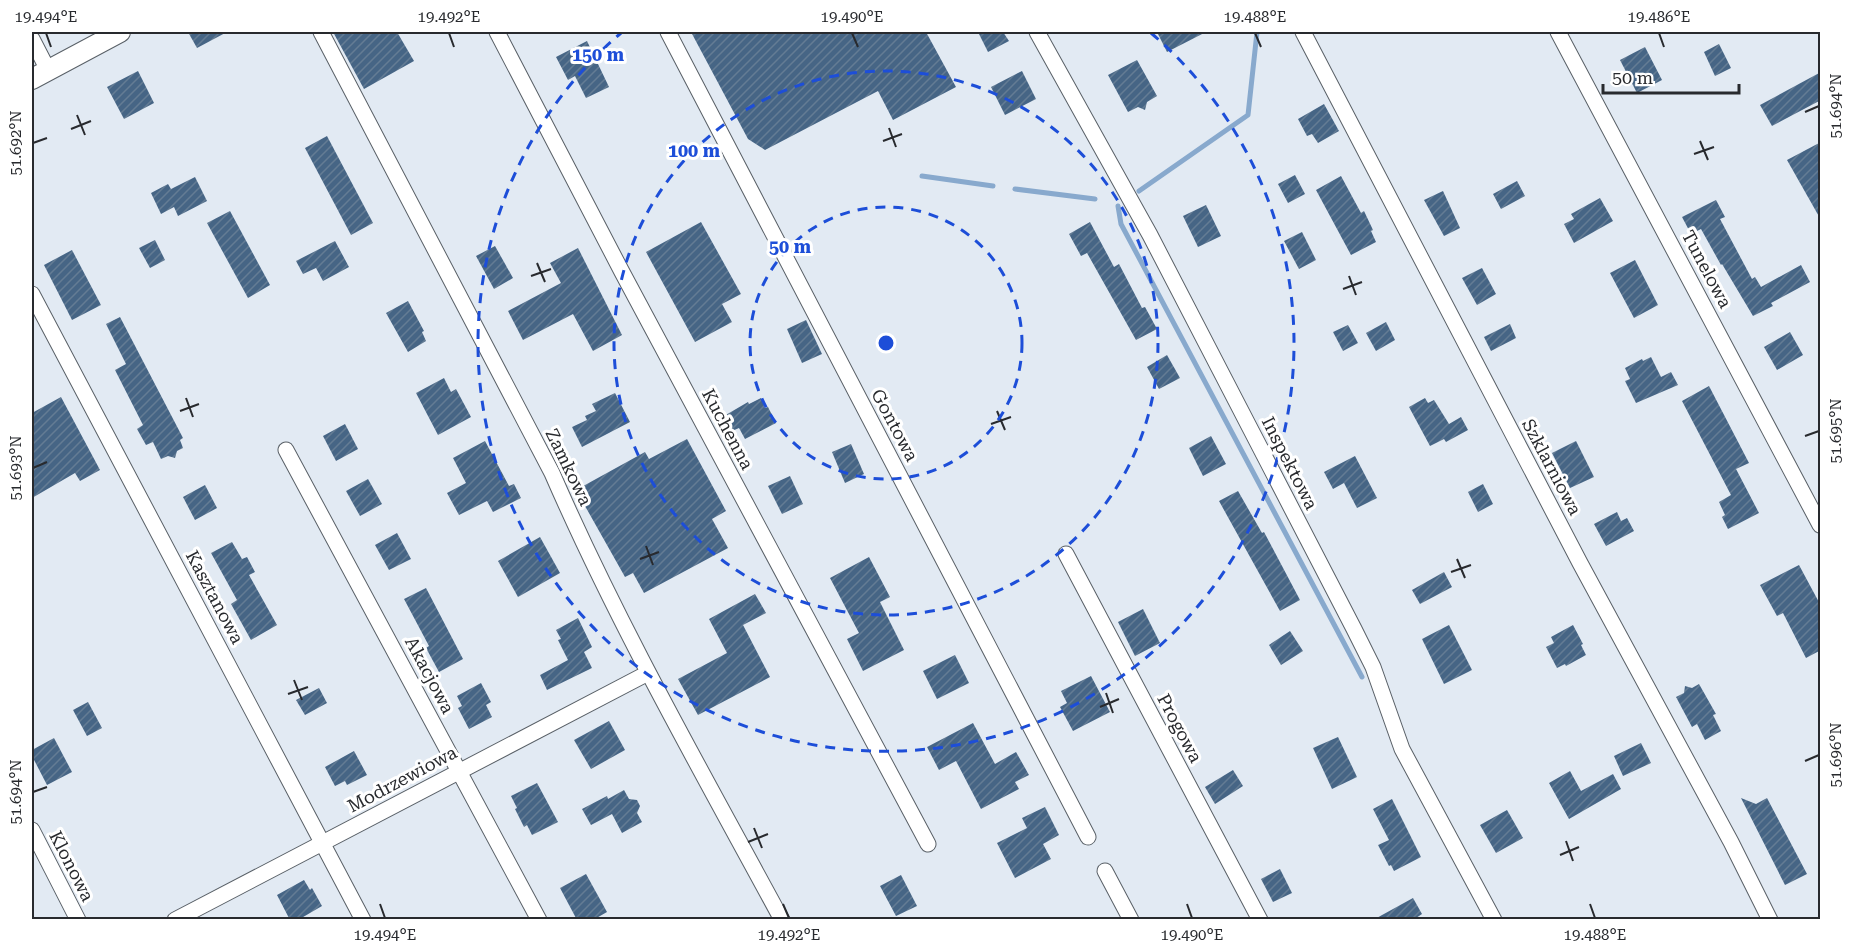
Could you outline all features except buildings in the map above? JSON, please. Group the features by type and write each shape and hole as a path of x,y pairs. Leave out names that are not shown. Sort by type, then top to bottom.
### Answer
{"street":[{"path":"32,39 40,74 120,32"},
{"name":"Zamkowa","path":"321,32 552,473 648,673 782,920"},
{"name":"Kuchenna","path":"497,32 627,282 928,844"},
{"name":"Gontowa","path":"668,32 1088,837"},
{"name":"Inspektowa","path":"1037,32 1150,235 1343,608 1372,667 1402,749 1494,920"},
{"name":"Szklarniowa","path":"1303,32 1580,563 1731,842 1770,920"},
{"name":"Tunelowa","path":"1558,32 1821,525"},
{"name":"Kasztanowa","path":"32,294 363,920"},
{"name":"Akacjowa","path":"286,450 539,920"},
{"name":"Progowa","path":"1066,554 1260,920"},
{"name":"Modrzewiowa","path":"175,920 648,673"},
{"name":"Klonowa","path":"32,830 78,920"},
{"path":"1105,871 1131,920"}],"waterway":[{"path":"1139,191 1248,115 1257,32"},
{"path":"922,176 993,186"},
{"path":"1015,189 1095,199"},
{"path":"1118,206 1121,224 1362,677"}]}
